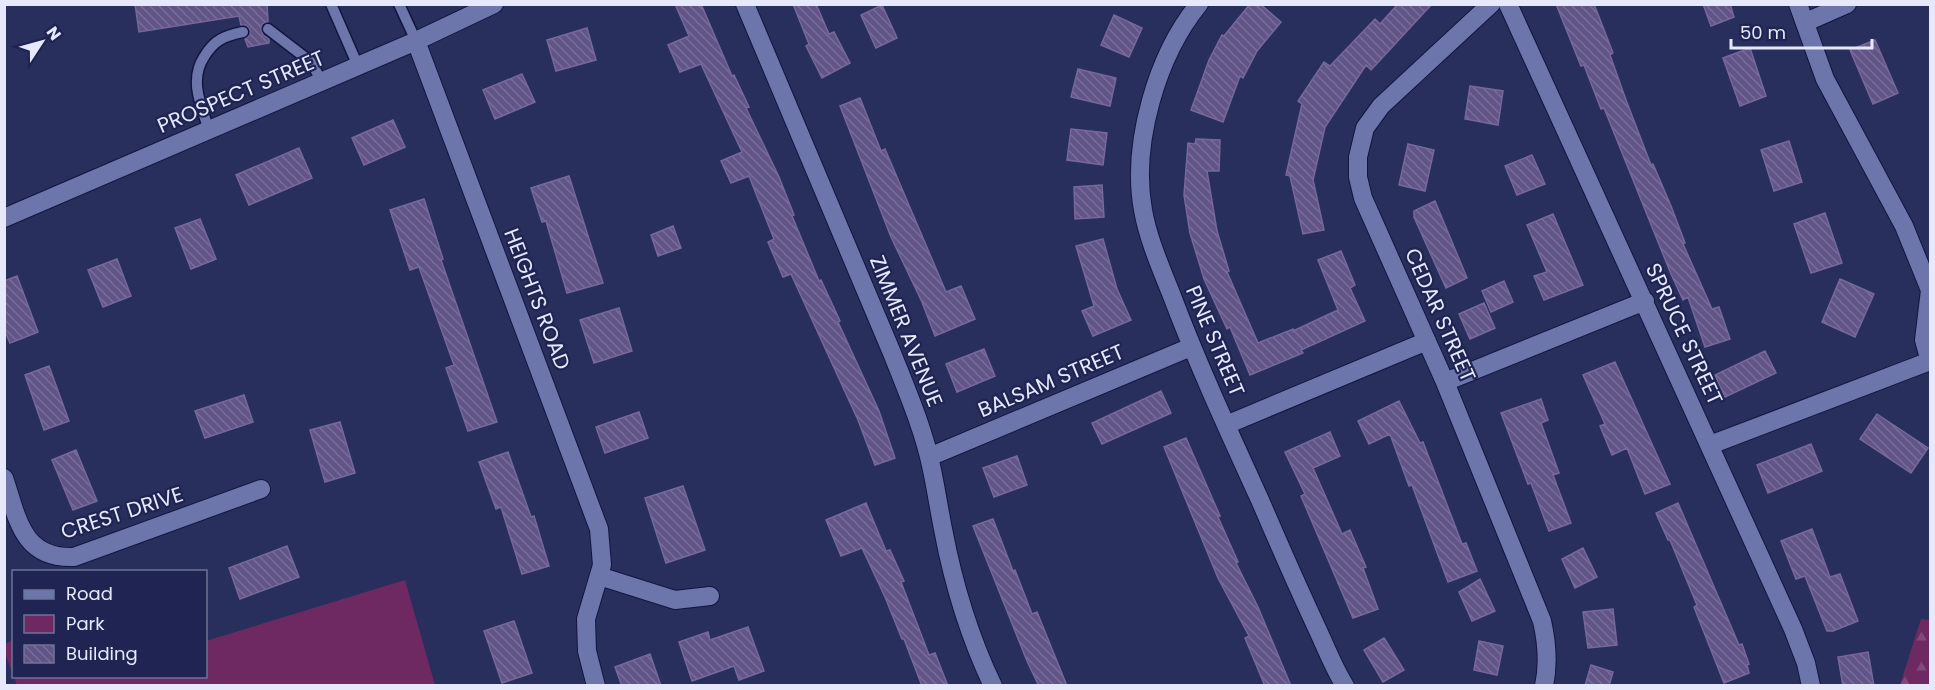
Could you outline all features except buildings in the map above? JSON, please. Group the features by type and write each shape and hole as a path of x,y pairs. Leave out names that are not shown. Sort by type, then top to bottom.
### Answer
{"street":[{"name":"PROSPECT STREET","path":"4,218 416,41 494,4"},
{"name":"ZIMMER AVENUE","path":"745,4 913,408 929,457 958,592 978,655 993,686"},
{"name":"PINE STREET","path":"1199,4 1162,68 1151,101 1144,135 1141,174 1143,209 1152,245 1191,347 1345,686"},
{"name":"CEDAR STREET","path":"1491,4 1382,106 1365,128 1358,157 1358,177 1363,198 1445,382 1542,621 1547,640 1548,661 1544,686"},
{"name":"SPRUCE STREET","path":"1508,4 1793,629 1806,663 1811,686"},
{"path":"1710,445 1930,361 1924,340 1930,289 1904,226 1825,79 1798,4"},
{"path":"1806,22 1847,4"},
{"name":"HEIGHTS ROAD","path":"416,41 599,529 602,565 586,619 587,651 596,686"},
{"path":"1445,382 1645,301"},
{"path":"1226,425 1427,341"},
{"name":"BALSAM STREET","path":"929,457 1191,347"},
{"name":"CREST DRIVE","path":"4,478 23,532 33,545 47,554 60,557 74,557 261,489"},
{"path":"599,576 675,600 711,596"}],"lane":[{"path":"331,4 358,66"},
{"path":"399,4 416,41"},
{"path":"268,29 311,62 322,81"},
{"path":"209,130 199,99 196,78 198,67 212,44 232,34 243,32"}],"green space":[{"path":"405,580 435,685 17,685 14,678 207,678 207,641"},
{"path":"1921,619 1930,620 1930,685 1900,685"},
{"path":"12,640 12,672 5,653 5,644"}]}
